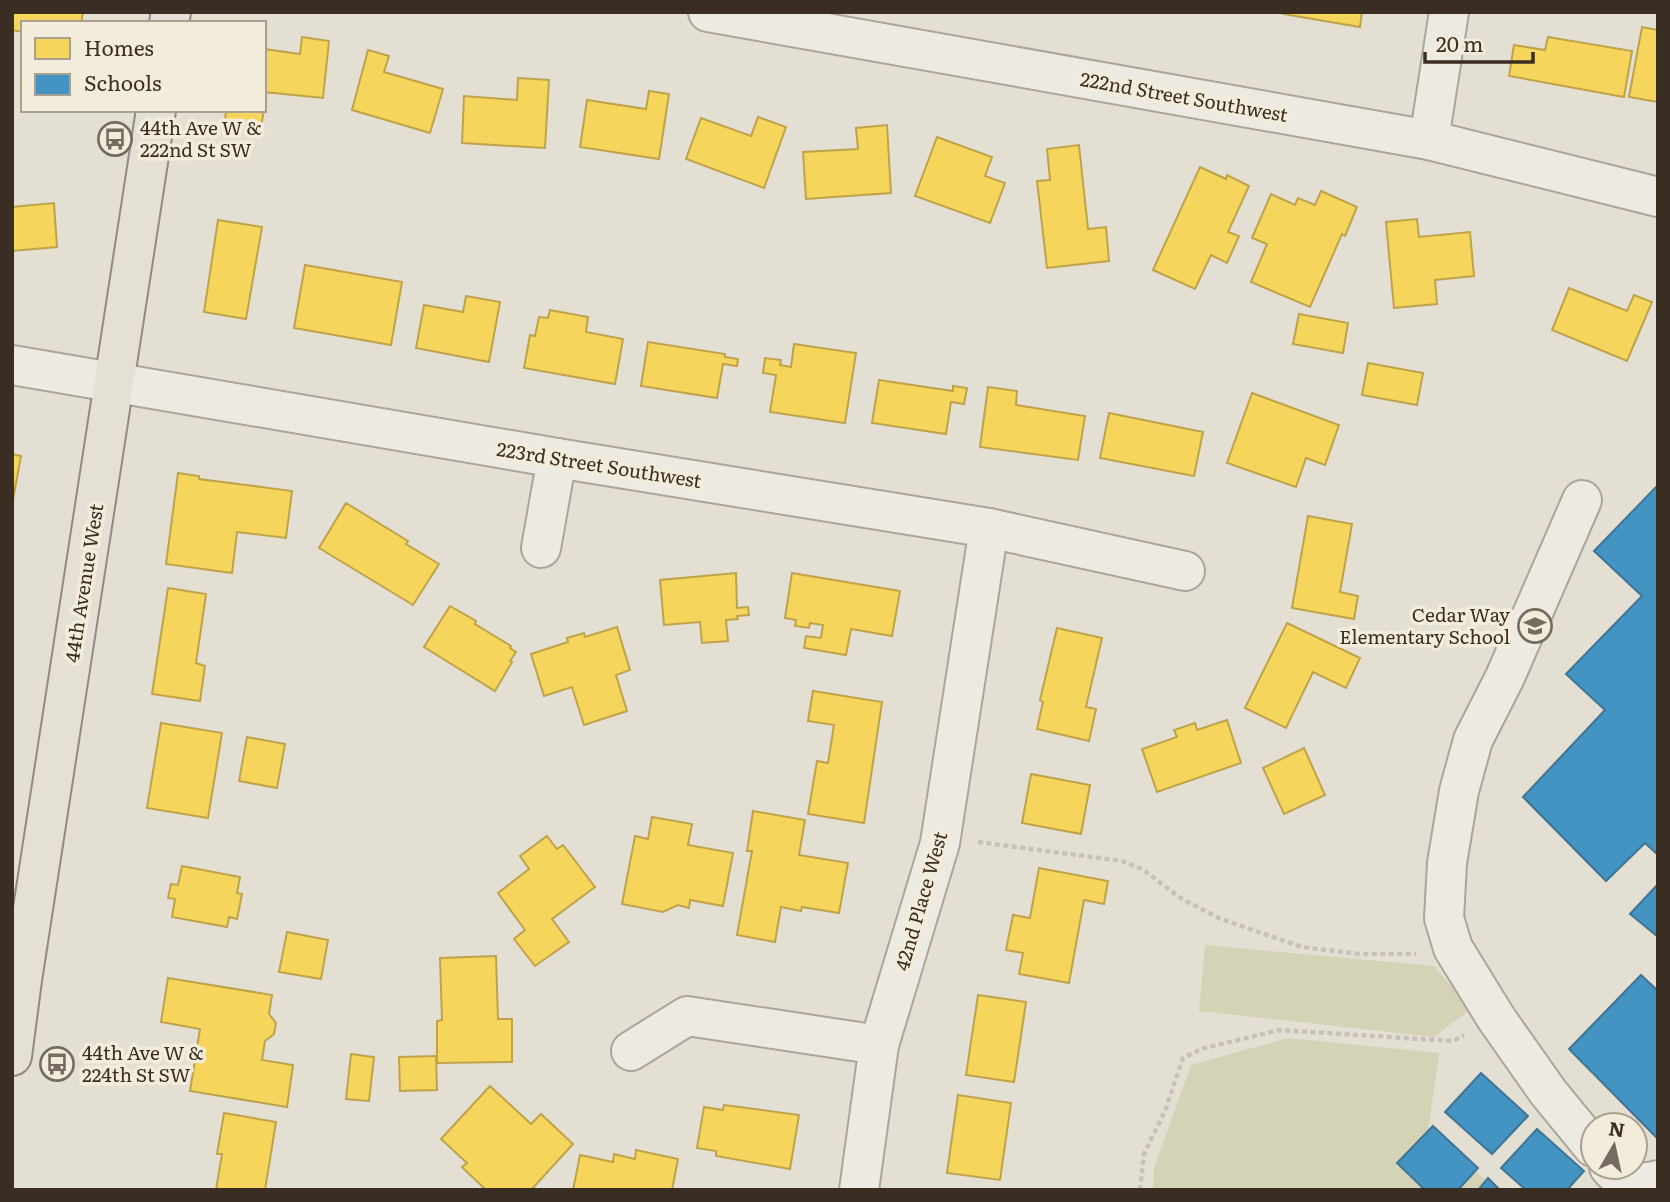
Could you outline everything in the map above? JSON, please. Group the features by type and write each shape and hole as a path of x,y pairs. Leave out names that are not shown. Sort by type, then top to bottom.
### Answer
{"main road":[{"name":"44th Avenue West","path":"12,1056 23,898 116,381 156,112"}],"street":[{"name":"222nd Street Southwest","path":"708,12 1429,140 1658,197"},
{"path":"1429,140 1449,12"},
{"name":"223rd Street Southwest","path":"12,365 556,458 989,528 1185,571"},
{"path":"541,548 556,458"},
{"path":"1579,1130 1548,1092 1496,1018 1453,948 1444,918 1447,863 1459,791 1473,740 1505,677 1582,500"},
{"name":"42nd Place West","path":"859,1190 879,1045 940,843 989,528"},
{"path":"631,1051 687,1016 879,1045"},
{"path":"1627,1181 1642,1184 1658,1180"}],"path":[{"path":"971,841 1122,861 1142,869 1182,899 1221,919 1302,947 1360,954 1415,955 1453,948"},
{"path":"1140,1190 1144,1154 1165,1111 1183,1059 1201,1049 1279,1030 1453,1041 1496,1018"}],"green space":[{"path":"1205,945 1434,966 1471,1009 1434,1037 1199,1011"},
{"path":"1288,1038 1439,1053 1428,1132 1498,1190 1153,1190 1154,1168 1191,1065"}],"building: Homes":[{"path":"12,12 83,12 81,21 21,21 21,32 12,30"},
{"path":"1283,12 1362,12 1360,27"},
{"path":"1642,27 1658,30 1658,102 1629,97"},
{"path":"302,37 329,41 323,98 266,92 266,49 300,54"},
{"path":"1548,37 1632,51 1624,97 1509,76 1514,45 1545,50"},
{"path":"368,50 389,56 384,72 443,89 430,133 352,110"},
{"path":"518,78 549,80 545,148 462,143 464,96 517,100"},
{"path":"649,91 669,94 659,159 580,147 587,100 646,109"},
{"path":"226,112 264,112 261,127 225,121"},
{"path":"758,117 786,127 764,188 686,159 701,118 751,136"},
{"path":"887,125 891,193 806,199 803,152 858,149 856,128"},
{"path":"937,137 992,157 985,176 1005,183 990,223 915,196"},
{"path":"1079,145 1088,229 1106,227 1109,261 1047,268 1037,181 1050,180 1047,149"},
{"path":"1200,167 1226,179 1227,175 1249,186 1228,232 1239,236 1227,263 1211,255 1195,289 1153,270"},
{"path":"1321,191 1357,207 1310,307 1251,282 1267,244 1252,238 1271,194 1295,205 1298,198 1315,205"},
{"path":"54,203 57,247 12,251 12,207"},
{"path":"1417,219 1419,237 1470,232 1474,276 1435,280 1437,304 1394,308 1386,222"},
{"path":"218,220 262,227 246,319 204,312"},
{"path":"305,265 402,282 391,345 294,328"},
{"path":"1569,288 1627,311 1634,295 1652,302 1627,361 1552,330"},
{"path":"466,296 500,302 489,362 416,348 424,305 463,312"},
{"path":"550,310 588,317 586,332 623,339 615,384 524,368 530,335 535,336 539,317 548,318"},
{"path":"1299,314 1348,323 1343,353 1293,344"},
{"path":"648,342 725,354 725,357 738,359 737,366 723,364 717,398 641,386"},
{"path":"794,344 856,353 845,423 770,412 776,375 763,373 765,358 781,360 780,365 791,367"},
{"path":"1368,363 1423,373 1417,405 1362,395"},
{"path":"879,380 953,391 953,386 967,388 964,404 951,402 946,434 872,423"},
{"path":"988,387 1017,391 1016,405 1085,416 1078,460 980,447"},
{"path":"1252,393 1339,425 1325,465 1306,458 1296,487 1227,463"},
{"path":"1109,413 1203,432 1194,476 1100,458"},
{"path":"12,454 21,456 13,500 12,500"},
{"path":"178,473 199,476 199,479 292,491 286,538 237,532 232,573 166,564"},
{"path":"346,503 408,541 406,544 439,564 413,605 319,548"},
{"path":"1308,516 1352,524 1340,592 1358,596 1354,619 1292,608"},
{"path":"736,573 737,608 748,607 749,615 726,620 728,641 702,643 700,622 664,625 660,580"},
{"path":"792,573 900,591 892,636 851,629 846,655 804,648 806,636 821,638 823,625 810,623 809,628 795,626 796,620 785,618"},
{"path":"168,588 206,594 196,663 205,666 200,701 152,694"},
{"path":"450,606 476,621 475,624 511,646 516,652 495,691 424,647"},
{"path":"1287,623 1360,658 1346,688 1313,672 1286,728 1245,708"},
{"path":"617,627 630,670 616,675 627,711 584,725 572,687 544,696 531,654 568,642 567,638 584,633 585,637"},
{"path":"1057,628 1102,638 1086,707 1096,709 1089,741 1037,729 1043,702 1040,700"},
{"path":"813,691 882,702 864,823 808,814 817,761 828,763 834,725 808,721"},
{"path":"1227,720 1241,763 1157,792 1142,749 1177,737 1174,730 1195,723 1197,730"},
{"path":"161,723 222,733 208,818 147,808"},
{"path":"247,737 285,744 277,788 239,781"},
{"path":"1304,748 1325,795 1284,814 1263,768"},
{"path":"1031,774 1090,785 1081,834 1022,823"},
{"path":"753,811 805,820 799,855 848,863 839,913 802,907 801,911 781,907 775,942 737,935 752,851 747,851"},
{"path":"652,817 692,824 688,845 733,853 723,906 690,900 689,908 678,905 663,912 622,904 635,836 648,839"},
{"path":"547,836 557,849 563,845 595,887 552,919 569,942 535,966 514,939 525,930 498,893 529,869 520,856"},
{"path":"182,866 240,877 237,893 242,894 237,919 229,917 227,927 172,917 175,899 168,898 171,884 178,885"},
{"path":"1039,868 1108,881 1104,904 1084,900 1069,983 1019,974 1023,953 1006,950 1013,915 1030,918"},
{"path":"287,932 328,940 321,979 279,972"},
{"path":"496,956 498,1019 512,1019 512,1062 437,1063 437,1021 442,1020 440,958"},
{"path":"168,978 272,995 269,1014 276,1023 274,1034 265,1041 262,1060 293,1065 287,1107 190,1091 200,1029 161,1022"},
{"path":"978,995 1026,1002 1014,1082 966,1075"},
{"path":"351,1054 374,1057 369,1101 346,1099"},
{"path":"436,1056 437,1090 400,1091 399,1057"},
{"path":"490,1086 531,1124 541,1114 573,1144 531,1190 486,1190 462,1167 467,1163 441,1139"},
{"path":"958,1095 1011,1103 1000,1180 947,1173"},
{"path":"724,1105 799,1115 790,1169 716,1156 716,1151 697,1148 704,1107 723,1110"},
{"path":"224,1113 276,1122 265,1190 216,1190 222,1154 217,1154"},
{"path":"636,1150 678,1159 672,1190 573,1190 580,1155 613,1162 614,1154 635,1159"}],"building: Schools":[{"path":"1658,485 1658,855 1645,843 1606,881 1523,797 1605,710 1566,674 1642,596 1594,551"},
{"path":"1658,884 1658,937 1630,914"},
{"path":"1641,975 1658,991 1658,1139 1649,1130 1649,1111 1630,1111 1569,1049"},
{"path":"1481,1073 1528,1116 1492,1154 1445,1112"},
{"path":"1433,1126 1478,1168 1458,1190 1425,1190 1397,1163"},
{"path":"1537,1129 1579,1167 1579,1177 1567,1190 1526,1190 1501,1168"},
{"path":"1488,1178 1500,1190 1478,1190"}],"place":[{"name":"44th Ave W & 222nd St SW","path":"115,139"},
{"name":"Cedar Way Elementary School","path":"1535,626"},
{"name":"44th Ave W & 224th St SW","path":"57,1064"}]}
